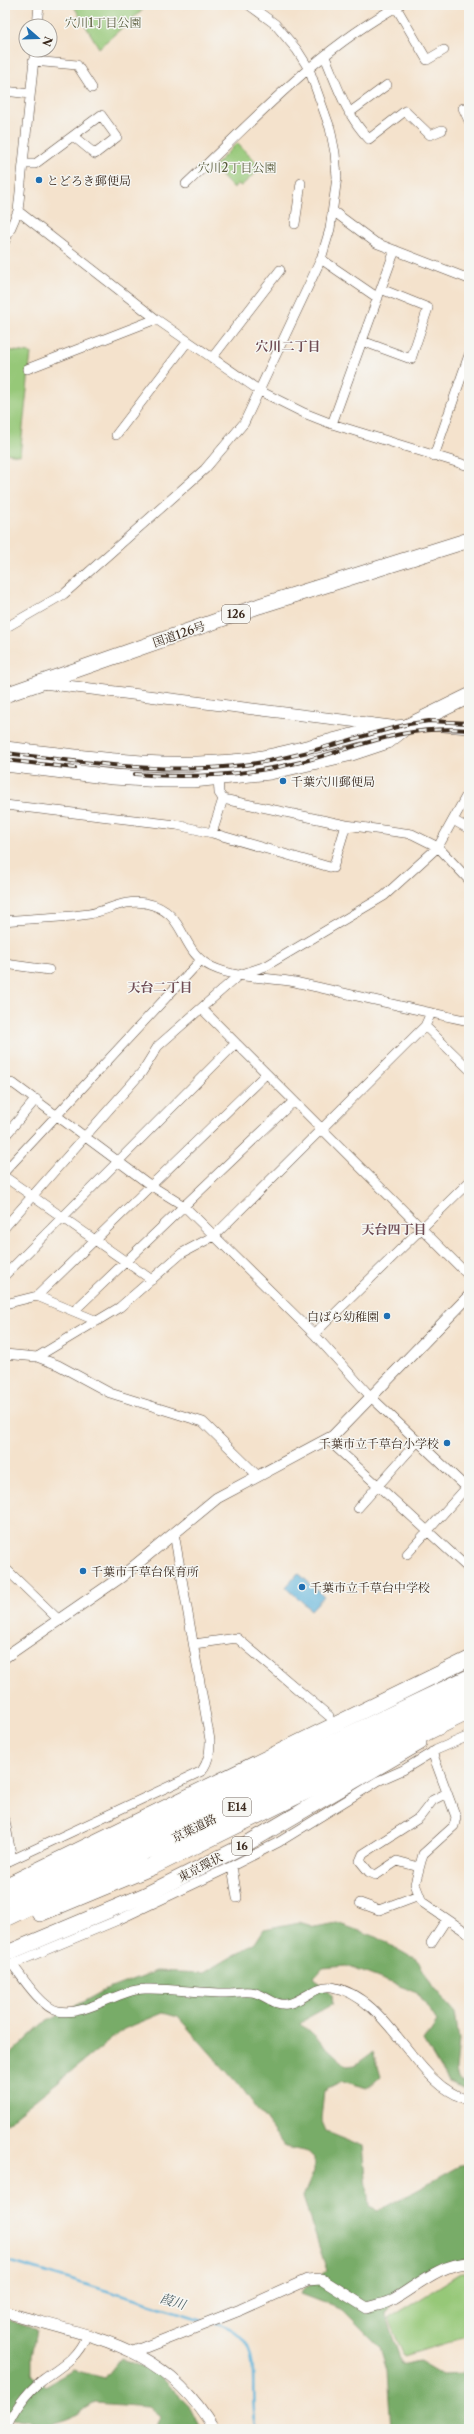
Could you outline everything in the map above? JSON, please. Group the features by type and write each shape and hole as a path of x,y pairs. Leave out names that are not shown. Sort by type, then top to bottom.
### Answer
{"highway":[{"name":"国道126号","path":"5,695 259,606 469,540"},
{"path":"5,764 137,779 193,780 270,772 352,753 388,741 406,727 469,696"},
{"path":"5,749 115,762 194,764 269,757 378,729 406,727"},
{"path":"5,1886 469,1659"},
{"name":"京葉道路","path":"5,1899 469,1678"},
{"name":"京葉道路","path":"5,1918 469,1695"},
{"path":"5,1923 42,1912 153,1866 469,1711"},
{"name":"東京環状","path":"7,1962 241,1847 469,1715"}],"street":[{"path":"38,18 39,5"},
{"path":"5,628 64,594 205,469 244,423 321,259 333,211 337,177 335,153 330,128 309,69 297,50 275,24 249,5"},
{"path":"186,184 309,69 367,23 398,6 427,60 444,50"},
{"path":"325,57 349,113 358,128 369,139 405,111 430,135 442,130"},
{"path":"5,241 18,211 34,58"},
{"path":"33,61 77,65 92,88"},
{"path":"349,113 387,85"},
{"path":"5,91 30,94"},
{"path":"463,108 469,121"},
{"path":"23,164 34,164 101,115 117,137 95,154 73,136"},
{"path":"295,224 301,183"},
{"path":"18,211 156,319 260,391 304,413 332,424 469,466"},
{"path":"333,211 376,243 469,279"},
{"path":"332,424 396,250"},
{"path":"321,259 378,298"},
{"path":"212,358 280,270"},
{"path":"362,341 411,359 428,308 381,289"},
{"path":"27,369 156,319"},
{"path":"116,435 188,341"},
{"path":"434,456 469,355"},
{"path":"40,683 406,727 430,725 469,728"},
{"path":"218,777 219,793 223,799 346,825 401,831 438,847 469,880"},
{"path":"5,1227 142,1072 158,1046 239,975 266,966 384,896 438,847 469,791"},
{"path":"212,833 223,799"},
{"path":"5,805 177,825 212,833 333,868 346,825"},
{"path":"453,820 469,829"},
{"path":"5,921 88,914 126,902 144,903 165,910 171,915 194,952 201,960 224,971 239,975 293,982 469,1021"},
{"path":"5,1171 201,960"},
{"path":"5,964 49,970"},
{"path":"202,1009 469,1276"},
{"path":"37,1357 120,1308 182,1253 214,1236 425,1026 431,1013"},
{"path":"425,1026 469,1069"},
{"path":"5,1275 120,1162 167,1110 180,1102 236,1044"},
{"path":"5,1304 37,1296 94,1239 266,1074"},
{"path":"5,1082 14,1084 36,1099 150,1185 184,1206 314,1334 371,1397 468,1489 407,1554"},
{"path":"5,1136 36,1099"},
{"path":"75,1310 124,1261 294,1101"},
{"path":"5,1177 152,1280"},
{"path":"314,1334 469,1182"},
{"path":"37,1296 75,1310 97,1321"},
{"path":"5,1657 60,1621 121,1576 217,1498 257,1475 333,1436 469,1296"},
{"path":"5,1354 37,1357 58,1365 110,1393 203,1422 257,1475"},
{"path":"328,1439 469,1569"},
{"path":"358,1508 418,1442"},
{"path":"5,1821 9,1861 202,1771 210,1754 210,1740 174,1533"},
{"path":"5,1568 60,1621"},
{"path":"194,1644 237,1638 329,1716"},
{"path":"469,1736 432,1752 403,1770 378,1781 279,1842 232,1866 118,1920 7,1962 40,1999 51,2009 59,2011 90,2007 143,1989 228,1993 251,1992 275,2003 287,2004 318,1990 330,1987 336,1988 352,1995 376,2013 435,2080 448,2090 469,2101"},
{"path":"432,1752 456,1817 454,1826 423,1854 415,1884 422,1902 446,1920 469,1934"},
{"path":"419,1867 397,1861 376,1875 369,1872 360,1861 363,1854 419,1818 433,1800 447,1793"},
{"path":"232,1866 238,1898"},
{"path":"360,1904 379,1910 419,1895"},
{"path":"431,1943 446,1920"},
{"path":"133,2352 307,2280 321,2279 367,2308 392,2300 435,2273 457,2264 469,2263"},
{"path":"5,2312 86,2336 133,2352 158,2365 177,2381 194,2399 214,2429"},
{"path":"6,2429 29,2392 62,2367 82,2348 86,2336"}],"green space":[{"name":"穴川1丁目公園","path":"73,5 148,5 99,48"},
{"name":"穴川2丁目公園","path":"237,143 261,168 241,186 238,184 233,188 213,167"},
{"path":"5,350 31,353 20,455 5,453"},
{"path":"299,1922 315,1927 337,1923 374,1936 418,1961 433,1987 455,2012 459,2040 456,2070 458,2079 469,2084 469,2090 448,2082 424,2041 437,2022 418,1993 347,1966 322,1968 314,1977 332,1996 333,2004 309,2017 301,2024 347,2066 355,2065 373,2052 380,2077 368,2088 342,2081 324,2090 321,2119 326,2131 363,2146 369,2207 378,2211 459,2166 469,2165 469,2258 402,2287 385,2315 402,2364 418,2360 442,2374 463,2373 469,2354 469,2429 391,2429 387,2371 380,2347 343,2310 301,2294 304,2289 327,2271 303,2197 314,2171 314,2158 308,2152 285,2147 244,2091 178,2017 163,2013 124,2029 5,2124 5,2059 42,2024 103,1991 156,1971 204,1973 255,1943 264,1929"},
{"path":"461,2273 469,2273 469,2336 404,2356 388,2319"},
{"path":"5,2317 37,2330 32,2355 32,2373 45,2386 73,2370 105,2378 121,2358 159,2375 191,2407 202,2429 155,2429 160,2416 149,2407 95,2403 68,2419 43,2427 27,2420 5,2419"}],"water":[{"path":"298,1573 324,1596 311,1610 286,1587"}],"waterway":[{"name":"葭川","path":"5,2260 203,2320"},
{"name":"葭川","path":"216,2323 233,2330 244,2340 250,2353 253,2367 254,2414 257,2429"}],"railway":[{"path":"5,753 124,766 184,769 214,768 265,762 409,724 429,721 469,723"},
{"path":"135,774 197,776 239,773 301,762 383,738 403,734 445,729 469,730"},
{"path":"5,760 75,768"}],"place":[{"name":"とどろき郵便局","path":"39,180"},
{"name":"千葉穴川郵便局","path":"283,781"},
{"name":"白ばら幼稚園","path":"387,1316"},
{"name":"千葉市立千草台小学校","path":"447,1443"},
{"name":"千葉市千草台保育所","path":"83,1571"},
{"name":"千葉市立千草台中学校","path":"302,1587"}],"district":[{"name":"穴川二丁目","path":"288,346"},
{"name":"天台二丁目","path":"160,987"},
{"name":"天台四丁目","path":"394,1229"}]}
